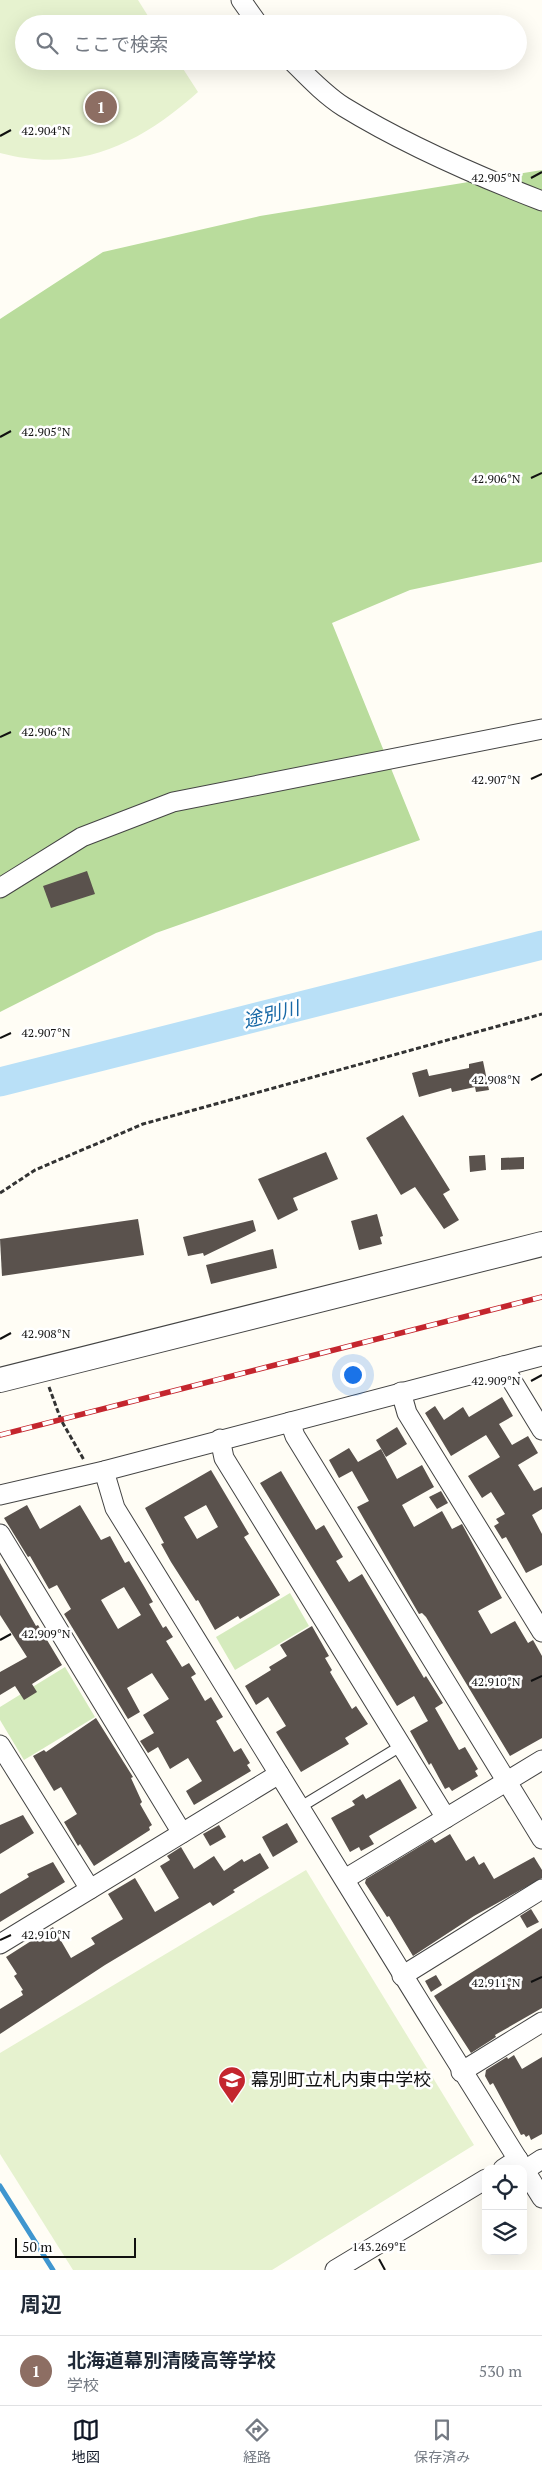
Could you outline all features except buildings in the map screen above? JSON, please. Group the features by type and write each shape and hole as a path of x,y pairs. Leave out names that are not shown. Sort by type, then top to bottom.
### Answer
{"street":[{"path":"241,0 252,15"},
{"path":"302,70 343,106 414,144 498,184 542,201"},
{"path":"0,888 82,837 173,802 542,729"},
{"path":"0,1380 542,1244"},
{"path":"0,1495 98,1472 542,1356"},
{"path":"503,1366 542,1430"},
{"path":"401,1392 407,1413 542,1632"},
{"path":"290,1422 295,1436 542,1839"},
{"path":"220,1439 224,1458 446,1818"},
{"path":"98,1472 115,1508 345,1879 514,2165"},
{"path":"0,1534 182,1833"},
{"path":"0,1745 90,1889"},
{"path":"345,1879 542,1760"},
{"path":"0,1944 279,1774"},
{"path":"402,1976 542,1889"},
{"path":"461,2072 542,2022"},
{"path":"519,2165 542,2159"},
{"path":"527,2180 542,2198"},
{"path":"335,2270 482,2181"}],"lane":[{"path":"306,1803 401,1746"}],"path":[{"path":"0,1193 35,1170 143,1124 542,1014"},
{"path":"50,1368 48,1383 61,1420 98,1472"}],"green space":[{"path":"0,0 138,0 147,15 15,15 15,70 184,70 198,92 154,126 131,140 107,150 82,157 56,160 29,159 0,153"},
{"path":"542,170 542,562 410,590 332,623 420,840 156,933 0,1012 0,319 103,252 260,216"},
{"path":"290,1593 309,1626 235,1670 216,1637"},
{"path":"65,1667 95,1717 24,1760 0,1720 0,1707"},
{"name":"幕別町立札内東中学校","path":"306,1870 474,2145 272,2270 73,2270 0,2154 0,2053"}],"waterway":[{"name":"途別川","path":"0,1082 542,945"},
{"path":"0,2186 53,2270"}],"railway":[{"path":"0,1435 542,1297"}],"place":[{"name":"北海道幕別清陵高等学校","path":"101,107"},
{"name":"幕別町立札内東中学校","path":"232,2104"}]}
